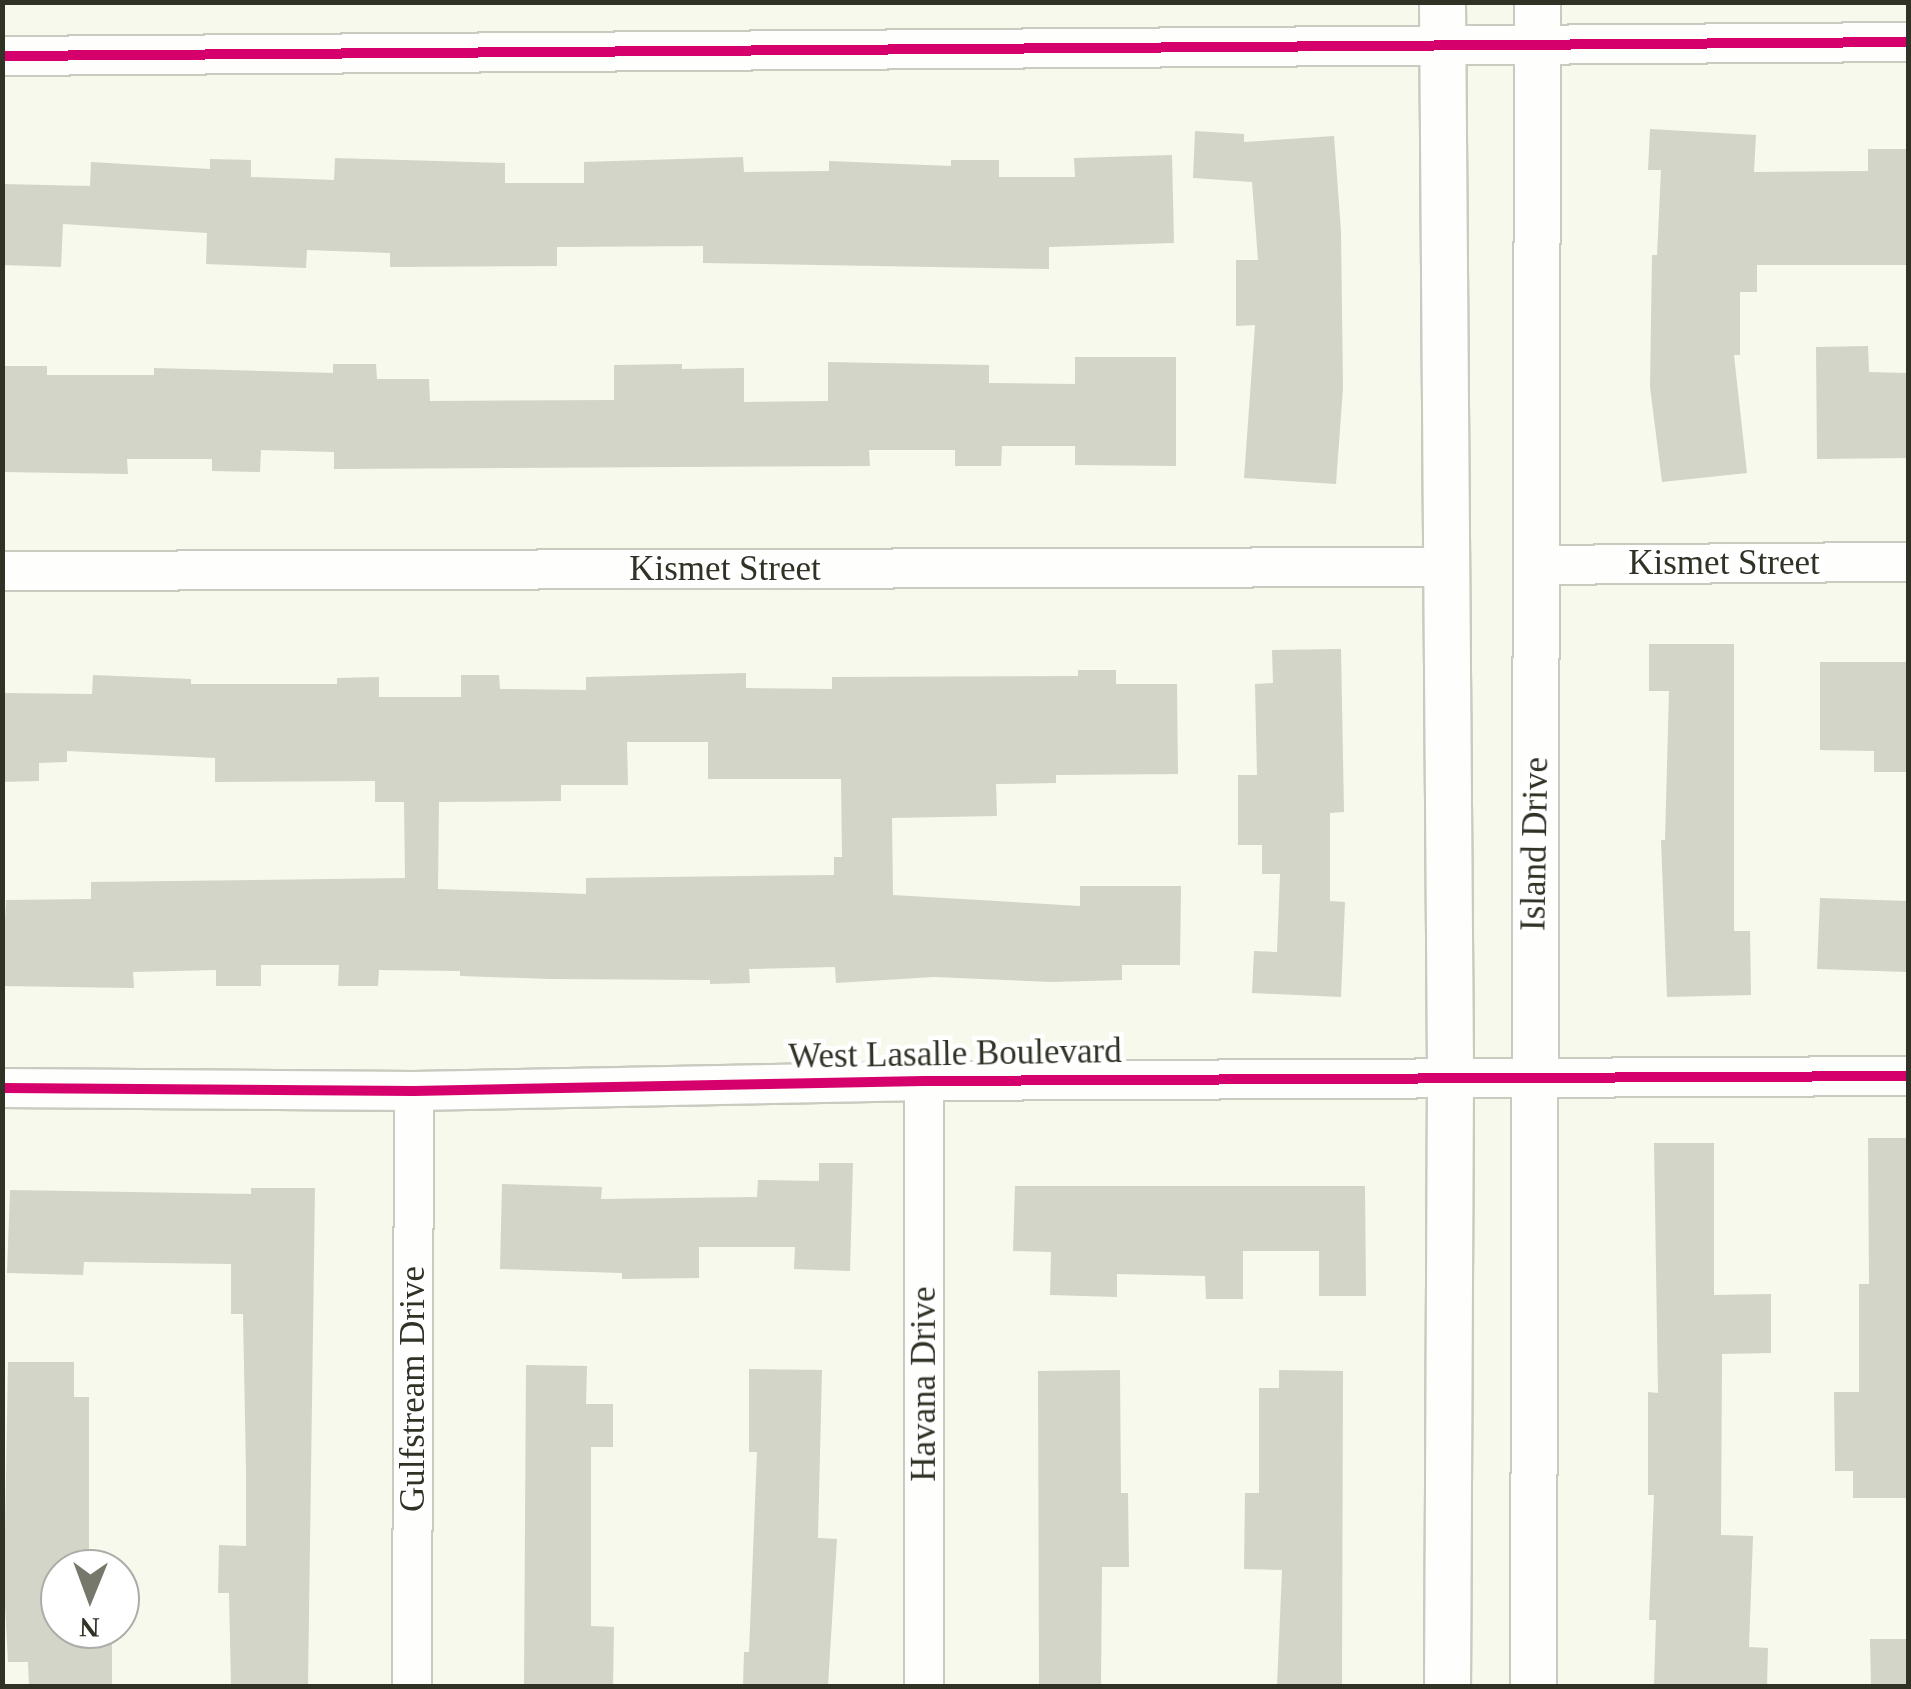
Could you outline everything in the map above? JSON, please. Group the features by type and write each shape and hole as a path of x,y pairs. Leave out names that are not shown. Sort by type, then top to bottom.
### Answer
{"street":[{"path":"1442,24 1450,1078 1448,1686"},
{"path":"2,56 1442,24 1537,24 1908,42"},
{"name":"Island Drive","path":"1534,1686 1532,1078 1539,565 1537,24"},
{"name":"Kismet Street","path":"1539,565 1908,562"},
{"name":"Kismet Street","path":"2,572 1448,567"},
{"name":"West Lasalle Boulevard","path":"2,1088 414,1091 924,1081 1908,1076"},
{"name":"Havana Drive","path":"924,1081 924,1686"},
{"name":"Gulfstream Drive","path":"412,1686 414,1091"}],"building":[{"path":"1650,129 1756,135 1754,172 1868,171 1868,149 1908,149 1908,265 1757,265 1757,292 1740,292 1740,355 1734,355 1747,473 1662,482 1650,387 1652,255 1657,255 1661,170 1648,170"},
{"path":"1195,131 1244,134 1244,142 1334,136 1341,231 1343,388 1336,484 1244,478 1255,325 1236,326 1236,260 1258,260 1252,182 1193,178"},
{"path":"1172,155 1174,243 1049,247 1049,269 703,263 703,246 557,247 557,266 390,267 390,253 307,250 306,268 206,264 207,233 63,224 61,267 2,265 2,184 90,186 91,162 210,169 210,159 251,160 251,177 334,180 335,158 505,163 505,183 584,183 584,162 743,157 744,172 829,171 829,161 951,166 951,160 999,160 999,177 1075,177 1074,158"},
{"path":"1868,346 1869,372 1908,373 1908,458 1817,459 1816,347"},
{"path":"1075,357 1176,357 1176,466 1075,465 1075,446 1002,446 1001,466 955,466 955,450 869,450 870,466 334,469 334,452 261,450 260,472 212,471 212,459 127,459 128,474 2,472 2,366 47,366 47,375 154,375 154,368 333,373 333,364 376,364 377,379 429,379 430,401 614,400 614,365 682,364 682,369 744,368 744,402 828,401 828,362 989,365 989,383 1075,384"},
{"path":"1649,644 1734,644 1734,931 1750,931 1751,995 1667,997 1661,840 1665,840 1669,691 1649,691"},
{"path":"1341,649 1344,812 1330,813 1330,901 1345,902 1341,997 1252,993 1254,951 1277,952 1280,874 1262,874 1262,845 1238,845 1238,775 1257,775 1255,684 1273,683 1272,650"},
{"path":"1820,662 1908,662 1908,772 1874,772 1874,751 1820,750"},
{"path":"1078,670 1116,670 1116,684 1177,684 1178,774 1056,775 1056,783 996,784 997,816 892,818 893,895 1080,906 1080,886 1181,886 1180,965 1122,965 1122,980 1052,982 934,977 836,983 835,967 749,969 750,983 710,984 710,980 551,979 460,976 460,971 379,970 378,986 338,986 339,965 261,965 261,986 216,986 216,970 133,972 134,988 2,986 6,900 91,899 91,882 405,878 404,802 375,802 375,781 215,782 215,758 67,751 67,762 39,763 39,781 2,782 2,693 92,694 93,675 191,679 191,684 337,684 337,678 379,677 379,697 461,697 461,675 499,675 500,689 586,690 586,677 746,673 746,688 832,689 832,677 1078,676","holes":["627,742 708,742 708,779 841,779 842,857 834,857 834,875 586,878 586,894 438,889 439,802 561,801 561,785 628,785"]},
{"path":"1820,898 1908,901 1908,972 1817,969"},
{"path":"1868,1138 1908,1138 1908,1498 1853,1498 1853,1471 1835,1471 1834,1392 1859,1392 1859,1284 1869,1284"},
{"path":"1654,1143 1714,1143 1714,1295 1771,1294 1771,1353 1722,1354 1721,1535 1753,1536 1749,1647 1768,1648 1767,1686 1654,1686 1656,1620 1649,1620 1654,1495 1648,1495 1648,1392 1658,1393"},
{"path":"819,1163 853,1163 850,1271 794,1269 795,1247 699,1247 699,1278 622,1279 622,1273 500,1269 502,1184 602,1187 601,1199 757,1197 758,1180 819,1181"},
{"path":"1015,1186 1365,1186 1366,1296 1319,1296 1319,1251 1243,1251 1243,1299 1206,1299 1205,1276 1117,1274 1117,1297 1050,1295 1051,1252 1013,1251"},
{"path":"251,1188 315,1188 308,1686 231,1686 229,1593 218,1593 219,1545 246,1546 246,1471 243,1314 231,1314 231,1264 84,1262 83,1275 7,1273 10,1190 251,1194"},
{"path":"8,1362 74,1362 74,1397 89,1397 89,1549 40,1549 40,1649 112,1649 112,1686 29,1686 28,1662 8,1662 4,1587"},
{"path":"526,1365 587,1366 586,1404 613,1404 613,1447 591,1447 591,1626 614,1627 613,1686 524,1686"},
{"path":"749,1369 822,1370 818,1538 837,1539 828,1686 743,1686 744,1652 749,1652 757,1452 749,1452"},
{"path":"1120,1370 1121,1493 1128,1493 1129,1567 1102,1567 1101,1686 1039,1686 1038,1371"},
{"path":"1279,1370 1343,1371 1342,1686 1277,1686 1282,1570 1244,1569 1245,1493 1259,1493 1259,1388 1279,1388"},
{"path":"1870,1639 1908,1639 1908,1686 1871,1686"}],"cycle path":[{"path":"2,56 1908,42"},
{"path":"2,1088 414,1091 924,1081 1908,1076"}]}
